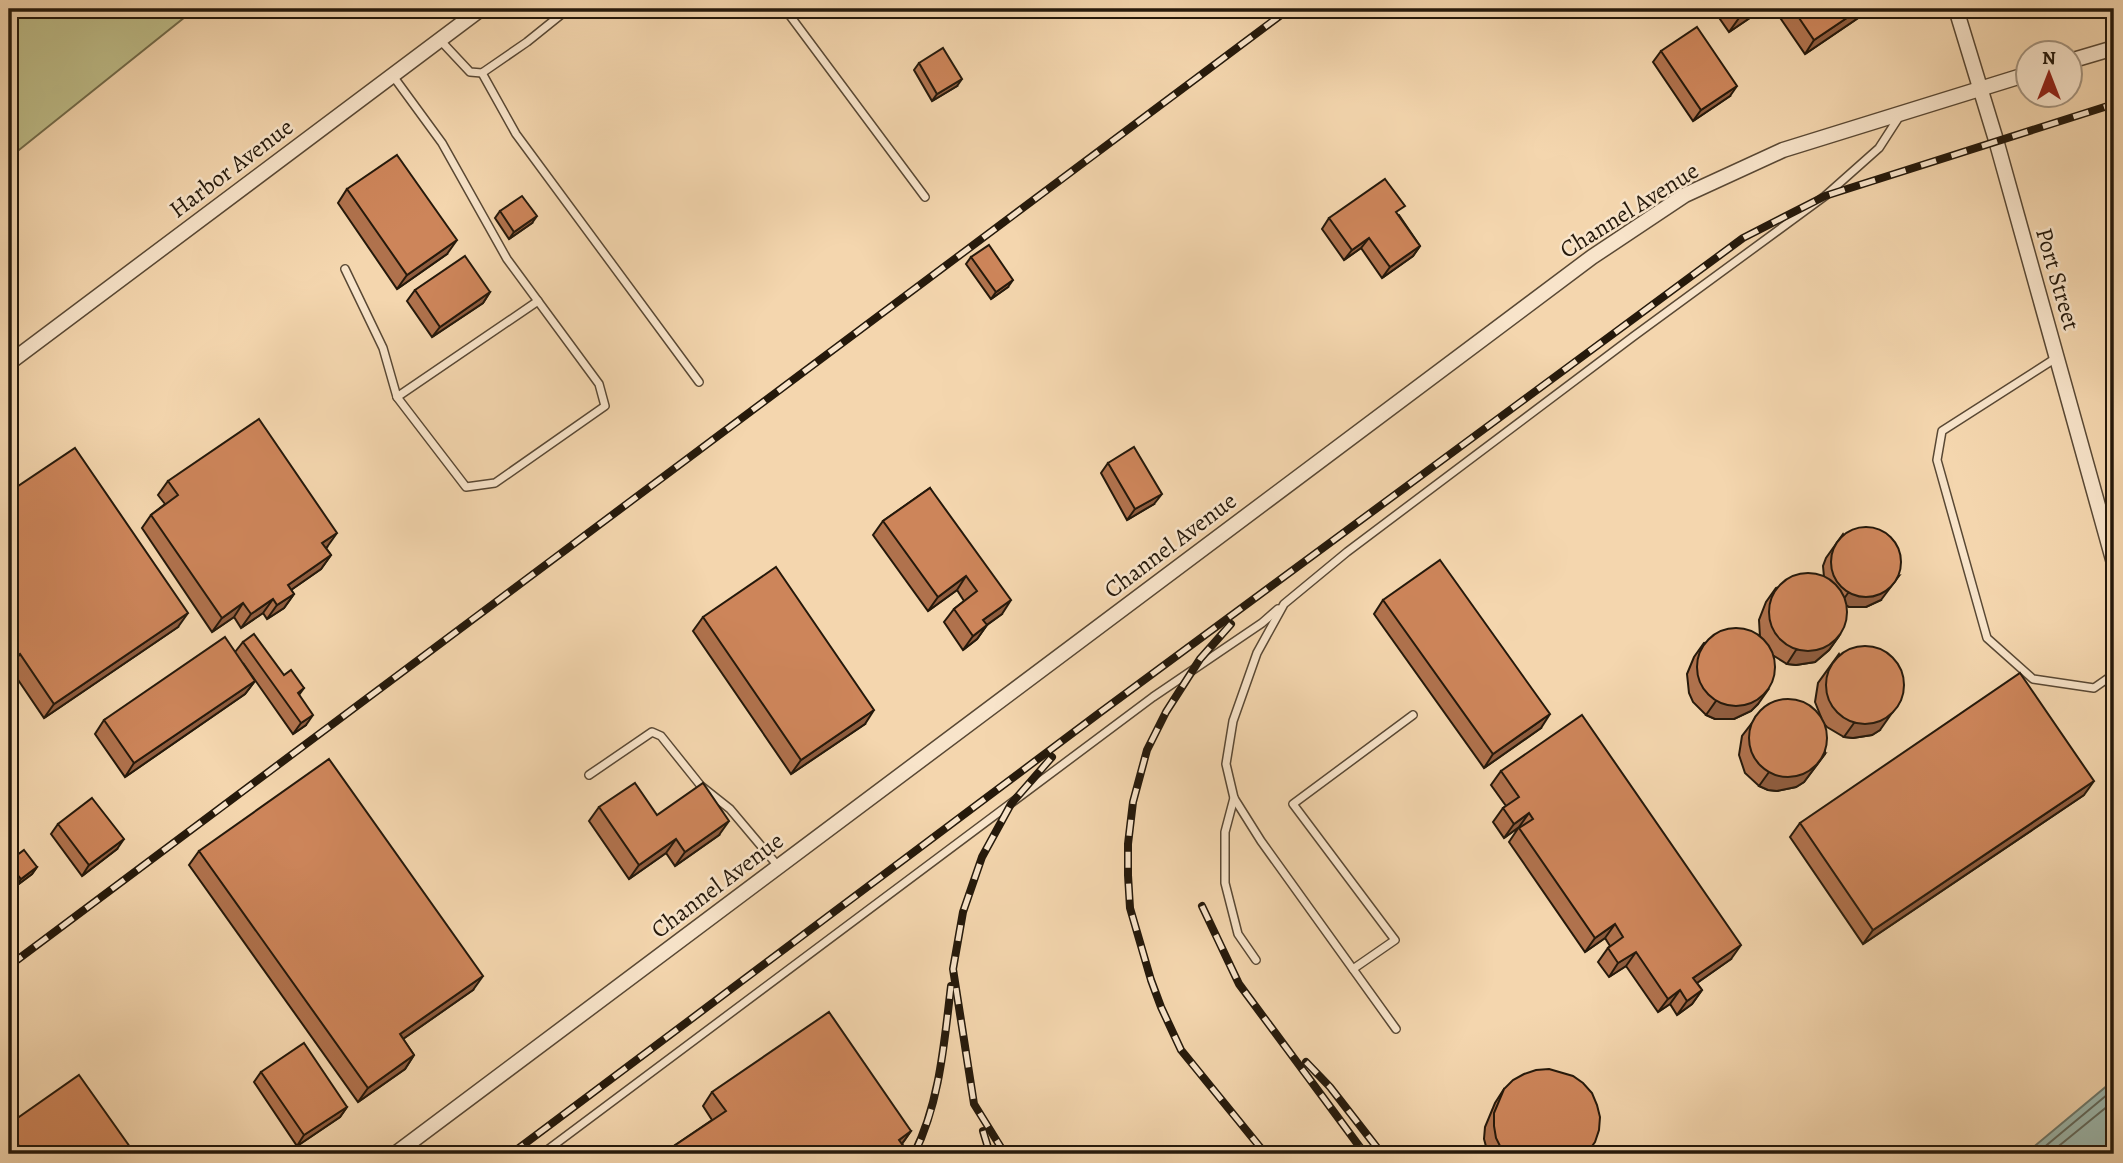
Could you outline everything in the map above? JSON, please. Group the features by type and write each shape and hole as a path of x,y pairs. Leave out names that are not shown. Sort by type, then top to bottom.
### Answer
{"street":[{"name":"Harbor Avenue","path":"9,363 481,9"},
{"name":"Port Street","path":"1956,9 1996,140 2114,562"},
{"path":"2084,57 2114,48"},
{"name":"Channel Avenue","path":"395,1154 1592,257 1685,195 1783,150 2014,78"}],"lane":[{"path":"440,40 470,72 482,73 568,9"},
{"path":"785,9 925,197"},
{"path":"482,73 516,134 699,382"},
{"path":"345,269 383,348 397,397 466,487 495,483 605,406 599,384 507,259 442,144 393,75"},
{"path":"542,1154 1153,697 1262,623 1347,552 1825,196 1879,148 1901,113"},
{"path":"397,397 538,301"},
{"path":"2057,358 1942,431 1937,460 1987,638 2033,679 2094,688 2114,674"},
{"path":"1284,604 1257,653 1233,721 1226,764 1234,798 1261,841 1396,1029"},
{"path":"1353,969 1395,940 1293,804 1413,715"},
{"path":"589,775 652,732 661,736 701,786 730,809 778,867"},
{"path":"1234,798 1224,832 1224,883 1238,934 1256,960"}],"shaded area":[{"path":"9,9 195,9 9,158"}],"water":[{"path":"2114,1080 2114,1154 2025,1154"}],"building":[{"path":"1732,9 1753,9 1739,18"},
{"path":"1793,9 1860,9 1814,40"},
{"path":"1697,27 1737,86 1701,110 1661,51"},
{"path":"943,48 962,79 937,94 919,63"},
{"path":"397,155 457,240 407,275 347,189"},
{"path":"1385,179 1405,206 1396,212 1420,246 1390,267 1369,238 1352,250 1329,218"},
{"path":"522,196 537,216 514,232 500,211"},
{"path":"989,245 1013,280 996,292 971,257"},
{"path":"465,256 490,292 440,327 415,290"},
{"path":"259,419 337,533 322,543 331,555 288,585 294,594 277,605 273,599 251,614 243,603 222,618 151,515 178,495 168,481"},
{"path":"1134,447 1162,494 1135,509 1108,463"},
{"path":"75,448 188,613 54,704 20,654 12,660 9,655 9,479 15,488"},
{"path":"930,488 1011,600 983,620 987,625 973,636 954,609 977,591 966,576 938,597 883,521"},
{"path":"1859,527 1873,527 1886,533 1895,542 1901,562 1899,575 1891,587 1873,597 1859,597 1846,591 1837,582 1831,569 1831,555 1837,542 1846,533"},
{"path":"1440,560 1550,714 1493,754 1383,600"},
{"path":"776,567 874,710 801,760 703,617"},
{"path":"1808,573 1823,576 1840,590 1847,612 1844,627 1830,644 1808,651 1793,648 1776,634 1769,612 1772,597 1786,580"},
{"path":"1736,628 1751,631 1764,639 1772,652 1775,667 1772,682 1764,695 1751,703 1736,706 1721,703 1708,695 1700,682 1697,667 1700,652 1708,639 1721,631"},
{"path":"254,634 284,675 291,670 304,688 298,693 313,715 301,723 243,642"},
{"path":"225,637 255,681 134,763 104,720"},
{"path":"1865,646 1880,649 1893,657 1901,670 1904,685 1901,700 1893,713 1880,721 1865,724 1850,721 1837,713 1829,700 1826,685 1829,670 1837,657 1850,649"},
{"path":"2020,673 2094,781 1873,930 1800,823"},
{"path":"1788,699 1803,702 1820,716 1827,738 1824,753 1810,770 1788,777 1773,774 1756,760 1749,738 1752,723 1766,706"},
{"path":"1582,715 1741,945 1693,978 1702,990 1687,1001 1680,990 1668,999 1636,952 1618,963 1608,948 1623,937 1615,924 1595,938 1519,828 1533,819 1529,813 1514,824 1503,808 1519,797 1501,771"},
{"path":"329,759 483,976 400,1034 414,1055 368,1088 199,851"},
{"path":"635,783 657,815 703,783 729,821 685,852 676,839 639,865 599,807"},
{"path":"92,798 124,839 89,865 58,824"},
{"path":"24,850 37,867 21,879 9,861"},
{"path":"829,1012 911,1131 899,1140 904,1147 893,1154 662,1154 726,1111 712,1092"},
{"path":"304,1043 347,1107 304,1135 261,1072"},
{"path":"1549,1069 1573,1076 1592,1093 1600,1117 1595,1142 1586,1154 1506,1154 1496,1138 1494,1126 1494,1113 1504,1089 1524,1074"},
{"path":"79,1075 135,1154 25,1154 9,1132 9,1124"}],"railway":[{"path":"9,966 1289,9"},
{"path":"511,1154 1098,714 1743,238 1825,196 2114,104"},
{"path":"1231,624 1200,659 1166,712 1147,750 1133,802 1128,844 1130,908 1151,980 1181,1050 1264,1152"},
{"path":"1005,1154 974,1104 953,969 963,912 982,857 1011,804 1052,757"},
{"path":"1202,906 1239,984 1365,1154"},
{"path":"914,1154 930,1114 935,1093 951,986"},
{"path":"1306,1062 1330,1087 1382,1154"},
{"path":"983,1131 990,1154"}]}
